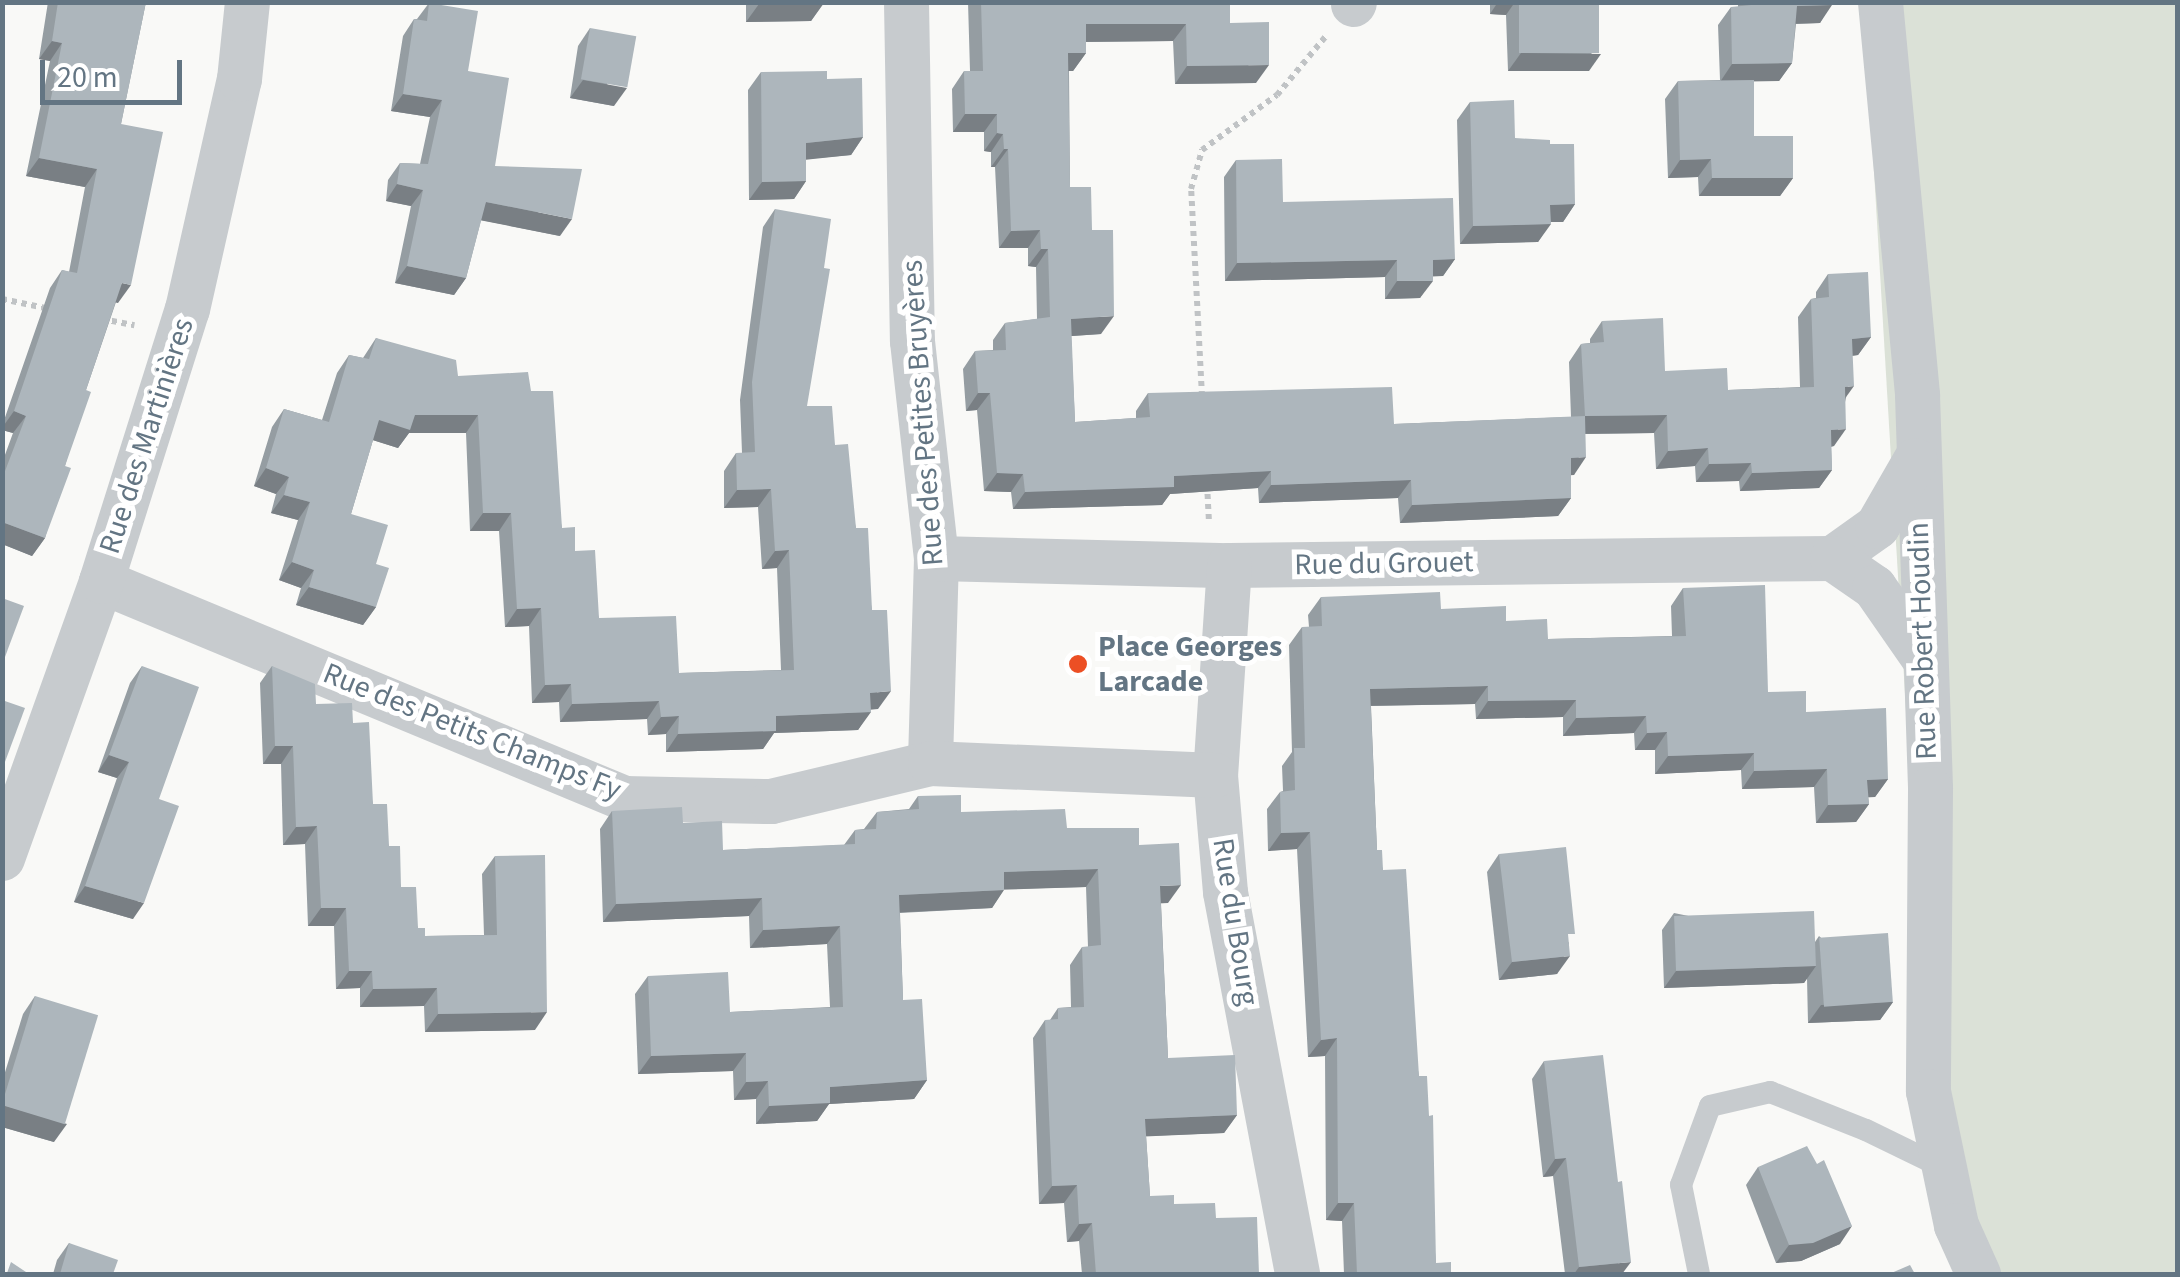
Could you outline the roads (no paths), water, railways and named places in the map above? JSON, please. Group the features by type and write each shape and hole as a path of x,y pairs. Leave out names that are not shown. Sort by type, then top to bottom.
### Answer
{"street":[{"name":"Rue des Martinières","path":"2,858 101,581 180,334 239,79 247,2"},
{"name":"Rue des Petites Bruyères","path":"906,2 912,341 936,558 930,763"},
{"name":"Rue Robert Houdin","path":"1880,2 1916,395 1915,460 1930,789 1928,1091 1956,1226 1978,1274"},
{"path":"1915,460 1877,526 1832,558 1874,588 1924,660"},
{"name":"Rue du Grouet","path":"936,558 1220,565 1832,558"},
{"name":"Rue du Bourg","path":"1220,565 1215,775 1225,892 1298,1274"},
{"name":"Rue des Petits Champs Fy","path":"101,581 624,798 771,801 930,763 1215,775"}],"lane":[{"path":"1699,1274 1680,1185 1710,1106 1770,1092 1866,1130 1944,1168"}],"place":[{"name":"Place Georges Larcade","path":"1078,664"}]}
